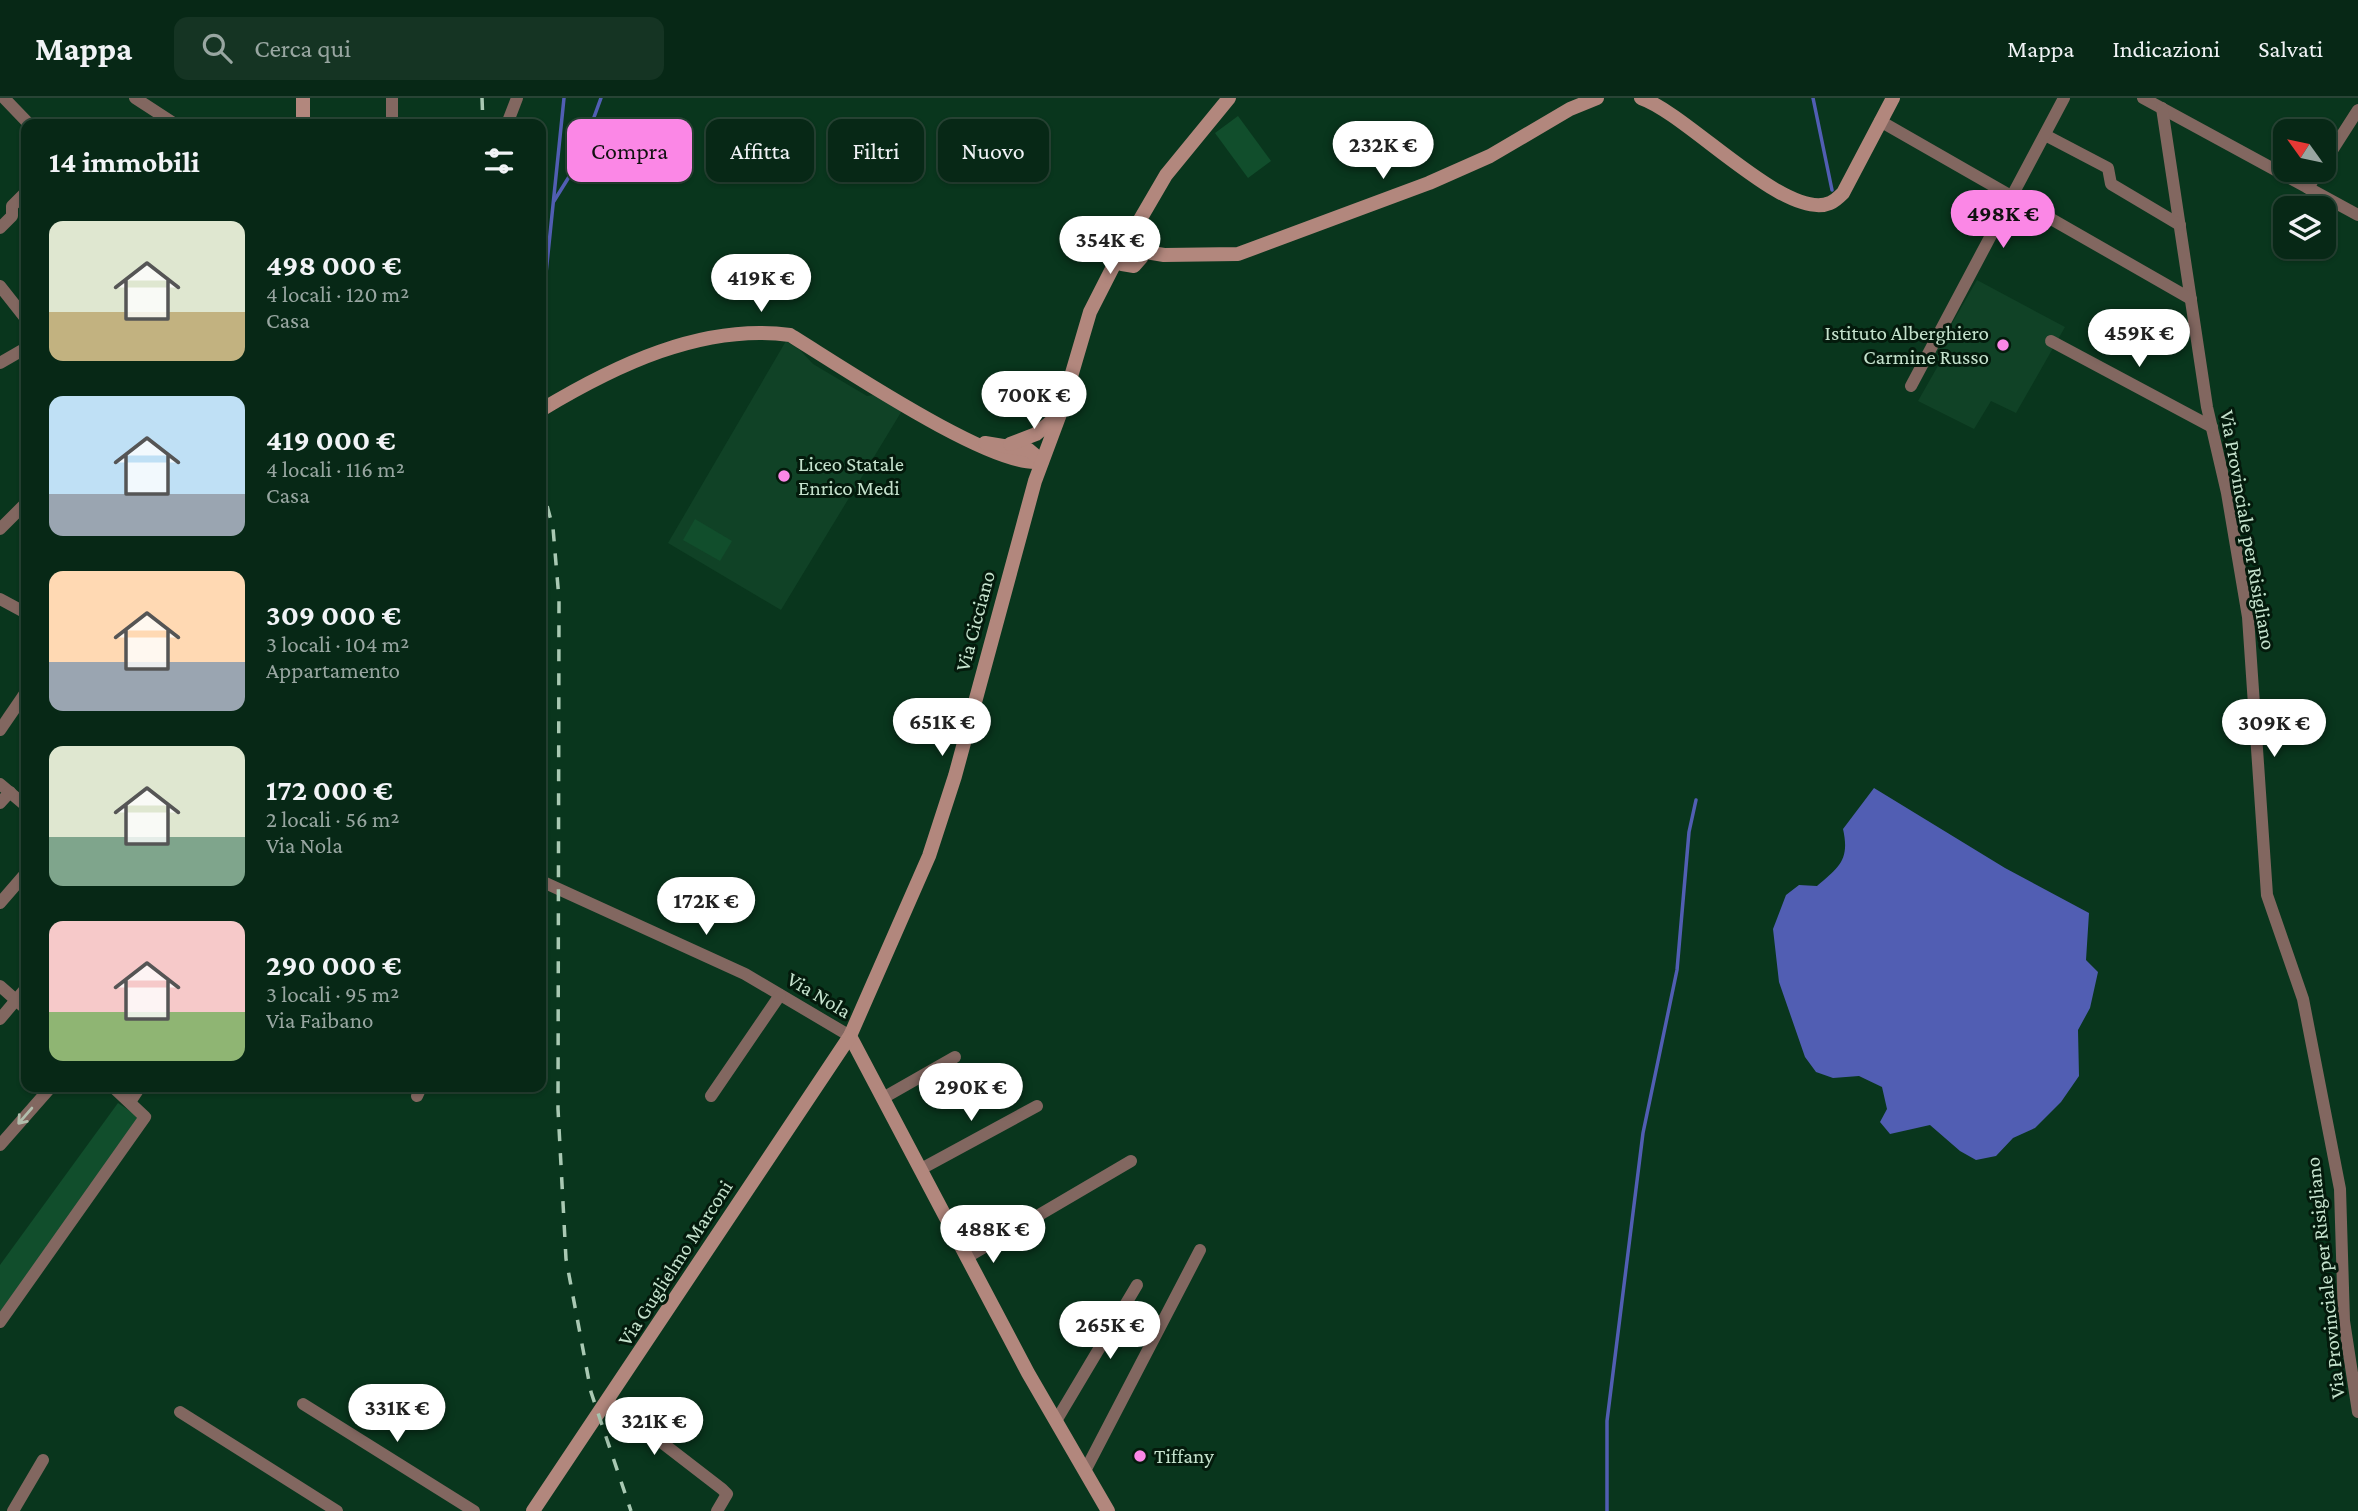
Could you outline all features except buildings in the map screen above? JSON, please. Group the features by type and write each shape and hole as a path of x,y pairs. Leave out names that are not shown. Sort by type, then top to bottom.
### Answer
{"street":[{"path":"4,98 24,119"},
{"path":"135,98 167,119"},
{"path":"303,98 303,119"},
{"path":"392,98 392,119"},
{"path":"508,119 517,98"},
{"path":"1230,98 1166,175 1141,218 1131,255 1238,254 1478,162 1570,109 1597,98"},
{"path":"1641,98 1660,105 1676,116 1769,188 1795,201 1830,203 1851,182 1894,98"},
{"path":"1911,386 2064,98"},
{"path":"2143,98 2357,212"},
{"name":"Via Provinciale per Risigliano","path":"2162,108 2212,427 2248,617 2267,895 2304,999 2340,1189 2344,1321 2358,1412"},
{"path":"2336,144 2358,110"},
{"path":"1880,121 2191,299"},
{"path":"2045,135 2108,168 2111,184 2180,225"},
{"path":"2308,188 2312,182"},
{"path":"0,228 12,216 12,206 21,197"},
{"name":"Via Cicciano","path":"850,1036 929,856 1035,481 1060,414 1082,337 1101,291 1131,255"},
{"path":"0,286 21,313"},
{"path":"546,407 599,375 691,343 736,333 762,331 790,335 968,440 1007,452 1029,450 1042,461"},
{"path":"2051,341 2212,427"},
{"path":"0,363 21,351"},
{"path":"1007,452 1036,434 1060,414"},
{"path":"1007,452 1035,481"},
{"path":"0,529 21,508"},
{"path":"0,599 21,610"},
{"path":"0,730 21,699"},
{"path":"0,803 5,788 21,802"},
{"path":"0,903 21,879"},
{"name":"Via Nola","path":"546,883 688,946 850,1036"},
{"path":"0,986 21,1004"},
{"path":"0,1019 21,994"},
{"path":"711,1096 780,995"},
{"path":"850,1036 1056,1421 1108,1511"},
{"name":"Via Guglielmo Marconi","path":"533,1511 850,1036"},
{"path":"883,1098 955,1057"},
{"path":"0,1145 47,1092"},
{"path":"0,1322 145,1117 119,1092"},
{"path":"130,1102 137,1092"},
{"path":"921,1169 1037,1106"},
{"path":"969,1256 1131,1161"},
{"path":"1085,1472 1200,1250"},
{"path":"1056,1421 1137,1285"},
{"path":"608,1401 727,1494 717,1511"},
{"path":"303,1404 474,1511"},
{"path":"180,1412 337,1511"},
{"path":"13,1511 43,1460"}],"shaded area":[{"path":"1238,116 1271,161 1248,178 1215,133"},
{"path":"1977,280 2065,327 2016,413 1991,401 1974,429 1918,401 1939,364 1931,360"},
{"name":"Liceo Statale Enrico Medi","path":"786,341 800,350 813,364 867,396 873,395 903,409 781,610 668,543"},
{"path":"695,519 732,541 720,561 683,540"},
{"path":"118,1103 139,1117 0,1313 0,1265"}],"water":[{"path":"1874,788 2005,868 2089,913 2086,960 2098,972 2090,1008 2078,1030 2079,1076 2061,1102 2035,1128 2013,1138 1996,1156 1976,1160 1960,1151 1930,1125 1890,1134 1880,1122 1887,1109 1882,1087 1859,1076 1833,1078 1816,1072 1805,1057 1779,982 1773,929 1786,895 1799,885 1817,886 1837,868 1844,856 1843,829"}],"waterway":[{"path":"546,273 564,98"},
{"path":"554,201 577,164 601,98"},
{"path":"1813,98 1832,190"},
{"path":"1607,1511 1607,1421 1643,1133 1677,970 1689,832 1696,800"}],"railway":[{"path":"482,98 483,119"},
{"path":"546,502 553,528 559,599 558,1109 566,1259 591,1392 631,1511"}],"place":[{"name":"Istituto Alberghiero Carmine Russo","path":"2003,345"},
{"name":"Liceo Statale Enrico Medi","path":"784,476"},
{"name":"Tiffany","path":"1140,1456"}]}
